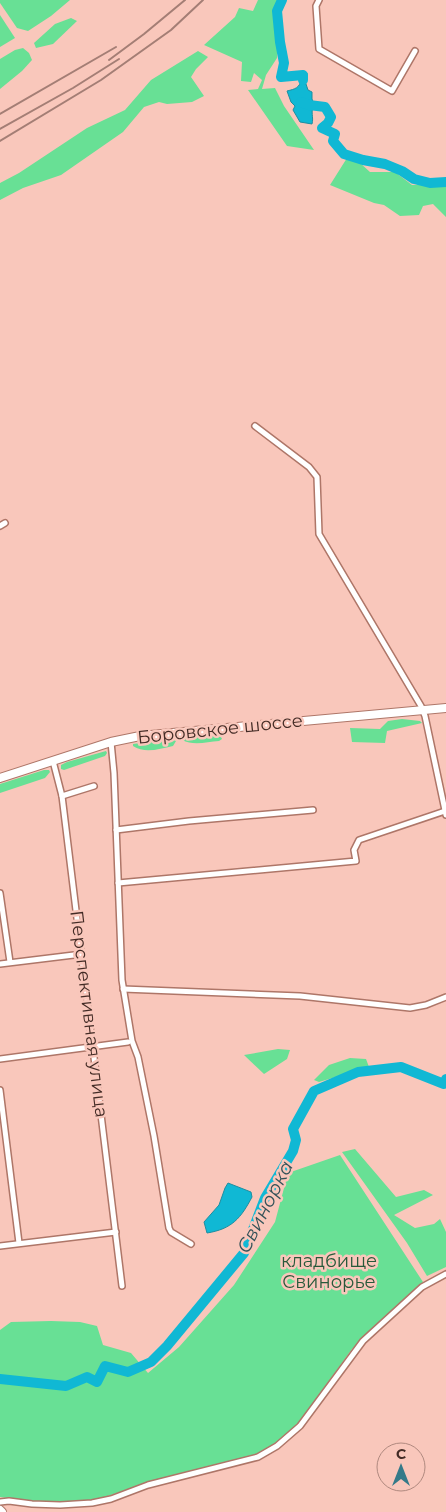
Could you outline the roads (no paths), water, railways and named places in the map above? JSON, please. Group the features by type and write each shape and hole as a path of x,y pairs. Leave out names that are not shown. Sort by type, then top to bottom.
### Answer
{"main road":[{"name":"Боровское шоссе","path":"0,778 111,742 159,734 446,708"}],"street":[{"path":"319,0 316,6 319,49 392,91 415,51"},
{"path":"118,883 356,861 354,850 359,840 446,813 425,716 318,534 317,477 309,467 254,426"},
{"path":"111,742 123,989 132,1041 138,1057 154,1136 168,1228 170,1232 191,1244"},
{"name":"Перспективная улица","path":"53,761 62,796 122,1286"},
{"path":"62,796 94,786"},
{"path":"116,830 189,820 314,810"},
{"path":"0,893 10,962"},
{"path":"0,964 82,954"},
{"path":"123,989 300,996 410,1008 426,1005 446,997"},
{"path":"0,1059 128,1042"},
{"path":"0,1090 19,1243"},
{"path":"0,1246 116,1232"},
{"path":"0,1502 60,1505 92,1503 111,1499 154,1483 258,1457 283,1442 300,1426 363,1341 422,1287 446,1274"}],"water":[{"path":"303,71 307,73 305,81 308,90 312,92 314,104 312,124 300,122 293,110 295,106 291,102 287,91 298,86 301,79 295,76"},
{"path":"228,1183 251,1192 252,1197 240,1217 235,1221 223,1229 207,1233 204,1222 219,1205"}],"waterway":[{"path":"282,0 277,11 284,63 281,77 303,75 303,80"},
{"path":"301,102 325,107 331,117 322,128 335,134 333,141 344,154 385,164 402,171 414,179 430,183 446,182"},
{"name":"Свинорка","path":"0,1379 66,1386 87,1377 97,1382 105,1366 128,1372 151,1362 167,1346 244,1253 265,1198 293,1151 296,1140 293,1129 314,1091 358,1072 401,1067 444,1084 446,1079"}],"railway":[{"path":"109,60 185,0"},
{"path":"0,141 101,80 171,30 203,0"},
{"path":"0,114 116,47"},
{"path":"0,129 73,88 119,59"}],"park label":[{"name":"кладбище Свинорье","path":"329,1271"}]}
